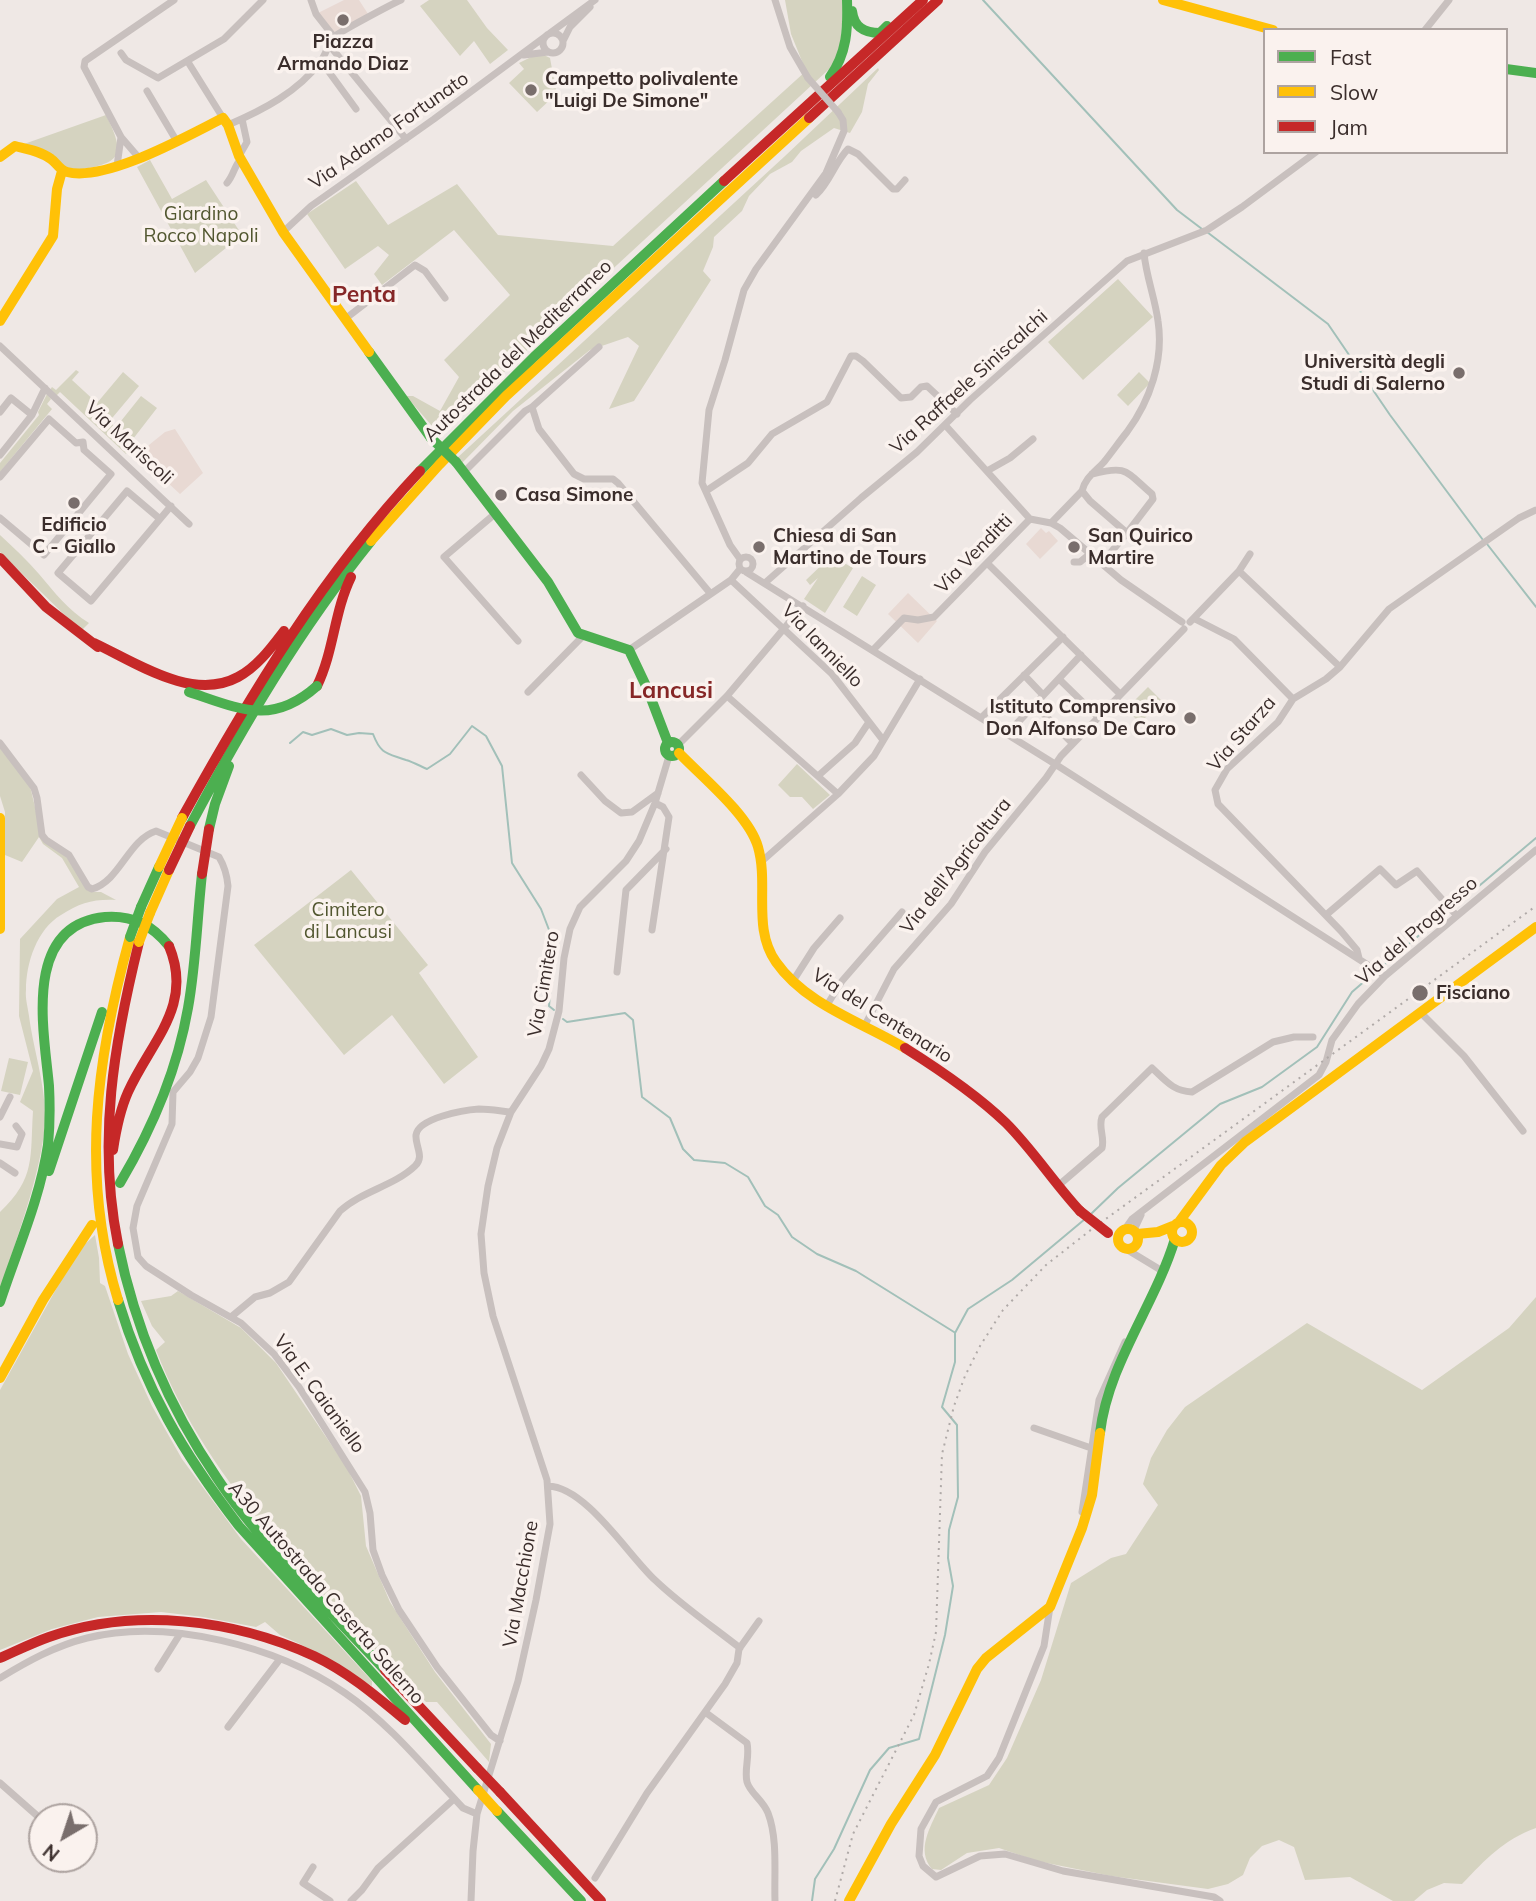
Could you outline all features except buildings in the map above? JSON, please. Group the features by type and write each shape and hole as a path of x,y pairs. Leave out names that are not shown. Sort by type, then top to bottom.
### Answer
{"main road":[{"path":"702,201 723,177 838,68 849,29 847,0"},
{"path":"853,0 852,19 862,29 880,33 916,0"},
{"name":"Autostrada del Mediterraneo","path":"186,822 234,723 270,664 343,562 387,507 461,425 923,0"},
{"name":"Autostrada del Mediterraneo","path":"306,628 374,537 467,434 540,363 938,0"},
{"path":"911,25 921,22 946,0"},
{"path":"1163,0 1266,28"},
{"path":"1195,0 1217,15"},
{"path":"1508,69 1536,73"},
{"path":"0,157 15,146 53,160 62,171 76,174 140,159 176,140 225,121 240,157 283,232 431,438 456,462 548,582 578,633 629,650"},
{"path":"0,321 53,236 62,171"},
{"path":"57,193 76,174"},
{"path":"0,558 46,607 126,664 189,692 250,710 266,713 291,707 305,700 317,686 327,666 338,607 350,578 456,452 467,434"},
{"path":"94,643 171,677 209,684 228,682 252,667 319,586 343,562"},
{"path":"120,1183 150,1128 167,1088 179,1048 188,1009 202,874 215,804 234,754 299,646 306,628"},
{"name":"A30 Autostrada Caserta Salerno","path":"306,628 278,669 186,822 135,940 120,968 104,1037 96,1100 96,1184 108,1267 135,1353 153,1394 203,1479 239,1526 581,1901"},
{"name":"Via del Centenario","path":"629,650 673,749 743,819 758,847 764,936 775,962 793,981 827,1005 927,1063 982,1102 1004,1120 1080,1211 1124,1247"},
{"path":"0,818 0,929"},
{"path":"0,1303 42,1172 47,1147 51,1111 43,990 49,961 59,940 78,924 96,917 118,915 144,923 156,931 169,946 176,959 178,989 170,1021 129,1090 116,1133 112,1157 119,1240 117,1248"},
{"path":"1166,1268 1175,1231 1221,1166 1245,1142 1536,927"},
{"name":"A30 Autostrada Caserta Salerno","path":"135,940 118,1020 107,1108 108,1192 117,1248 136,1318 164,1389 193,1441 243,1513 601,1901"},
{"path":"0,1317 105,1005 120,968"},
{"path":"849,1901 891,1824 935,1755 977,1669 986,1658 1050,1607 1082,1528 1092,1495 1103,1407 1166,1268 1191,1234 1196,1208 1203,1191"},
{"path":"1108,1233 1175,1231 1188,1224 1191,1234"},
{"path":"0,1378 42,1300 92,1225"},
{"path":"1175,1231 1181,1242 1191,1234"},
{"path":"1131,1233 1132,1248 1124,1247 1118,1241 1131,1233"},
{"path":"0,1658 22,1646 95,1624 145,1619 183,1619 262,1634 314,1656 369,1690 401,1716 478,1790"}],"street":[{"path":"140,159 121,137 84,67 85,61 174,0"},
{"path":"121,53 126,60 158,78 224,39 263,0"},
{"path":"311,0 316,14 334,37"},
{"path":"188,62 225,121 242,119 280,99 304,80 321,61 334,37 401,0"},
{"name":"Via Adamo Fortunato","path":"283,232 311,206 596,0"},
{"name":"Via Adamo Fortunato","path":"563,42 570,27 596,0"},
{"path":"777,0 790,47 808,78 838,111 843,120 844,131 826,173 756,269 744,290 709,410 702,483 730,545 740,559 738,563 1383,974"},
{"path":"1427,28 1449,0"},
{"path":"558,34 563,42 558,52 548,52 543,44 547,35 558,34"},
{"path":"330,46 406,139"},
{"name":"Via Adamo Fortunato","path":"517,58 529,53 548,52"},
{"path":"321,61 356,109"},
{"path":"147,91 176,140"},
{"path":"227,183 233,176 247,142 242,119"},
{"path":"117,166 121,137"},
{"path":"809,198 818,194 848,149 858,154 893,188 897,189 905,180"},
{"name":"Via Raffaele Siniscalchi","path":"765,582 946,426 995,377 1127,261 1203,231 1242,208 1313,154"},
{"path":"946,426 1030,519 1051,523 1082,491 1084,482 1136,420 1153,384 1159,345 1158,321 1144,253"},
{"path":"345,319 415,265 425,271 445,298"},
{"name":"Via Mariscoli","path":"0,346 189,524"},
{"path":"464,472 525,411 599,347"},
{"path":"706,491 748,463 772,435 827,402 851,356 863,361 901,398 911,397 921,387 927,386 957,414"},
{"path":"2,450 33,415 45,388"},
{"path":"0,412 11,398 33,415"},
{"path":"532,407 539,429 574,474 584,479 614,479 618,482 710,593"},
{"path":"0,477 49,419 76,443 83,442 91,432"},
{"path":"987,471 1010,458 1033,439"},
{"path":"0,518 44,555 111,474 84,450 83,442"},
{"path":"1095,472 1115,468 1123,470 1152,494 1153,499 1102,563"},
{"path":"160,519 127,491 58,573 91,601 171,506"},
{"path":"1082,491 1127,533"},
{"path":"1293,699 1326,680 1340,667 1389,609 1519,518 1536,510"},
{"path":"496,513 444,557 519,641"},
{"name":"Via Venditti","path":"873,650 904,618 918,620 934,617 1030,519"},
{"name":"Via Starza","path":"1051,523 1121,580 1188,623 1242,645 1293,699 1278,722 1227,769 1215,790 1218,804 1326,915 1357,950 1359,958"},
{"path":"1074,562 1080,562 1091,553"},
{"name":"Via dell'Agricoltura","path":"865,1025 894,970 951,904 985,852 1072,743 1239,571 1250,554"},
{"path":"629,650 753,562 750,558 740,559"},
{"path":"987,563 1120,694"},
{"path":"1239,571 1340,667"},
{"name":"Via Ianniello","path":"731,580 832,674 883,740"},
{"path":"673,749 727,696 803,606"},
{"path":"528,692 584,635"},
{"path":"981,718 1063,637"},
{"path":"1007,734 1081,655"},
{"path":"1024,676 1044,695"},
{"path":"761,863 838,793 874,756 920,679"},
{"path":"1059,679 1098,717"},
{"path":"727,696 838,793"},
{"path":"1035,705 1072,743"},
{"path":"818,776 855,743 869,722"},
{"name":"Via E. Caianiello","path":"0,743 34,788 42,835 69,855 88,887 97,888 142,839 156,831 219,857 227,873 228,886 211,1017 198,1058 173,1093 172,1124 137,1206 133,1228 138,1257 146,1266 231,1317 259,1338 299,1387 355,1472 365,1492 373,1549 399,1610 449,1682 491,1735 500,1741"},
{"name":"Via Cimitero","path":"512,1112 549,1049 559,1011 570,929 580,907 626,861 639,841 673,749"},
{"path":"581,775 605,801 621,813 632,812 658,792"},
{"path":"652,930 669,817 663,807 655,803"},
{"path":"617,972 626,890 666,849"},
{"name":"Via del Progresso","path":"1131,1233 1146,1209 1319,1075 1324,1069 1332,1040 1342,1024 1383,974 1453,911 1536,850"},
{"path":"1326,915 1380,869 1396,885 1417,871 1453,911"},
{"path":"827,1005 842,981 902,912"},
{"path":"793,981 814,948 840,918"},
{"path":"1420,1012 1464,1056 1523,1131"},
{"path":"1059,1185 1102,1149 1104,1143 1099,1124 1102,1117 1152,1068 1178,1091 1192,1092 1273,1042 1294,1037 1313,1037"},
{"path":"0,1117 10,1097"},
{"path":"231,1317 256,1297 270,1293 289,1282 340,1210 348,1203 394,1181 417,1164 420,1158 416,1134 420,1126 428,1120 480,1109 512,1112"},
{"name":"Via Macchione","path":"471,1901 477,1814 518,1681 537,1600 550,1524 548,1486 492,1316 484,1273 481,1234 488,1186 496,1148 512,1112"},
{"path":"0,1144 17,1147 22,1134 16,1126"},
{"path":"0,1163 15,1173"},
{"path":"1124,1247 1166,1268"},
{"path":"1082,1512 1099,1400 1131,1331 1138,1326"},
{"path":"1034,1428 1091,1448"},
{"path":"548,1486 558,1486 583,1503 615,1534 656,1581 740,1648"},
{"path":"1050,1607 1044,1646 999,1758 988,1776 936,1802 922,1829 919,1856 923,1866 936,1877 980,1856 1005,1854 1063,1871 1220,1901"},
{"path":"596,1878 647,1793 737,1663 740,1648 760,1621"},
{"path":"0,1678 34,1657 87,1638 139,1632 180,1634 233,1644 313,1674 346,1693 378,1720 463,1808 477,1814"},
{"path":"158,1669 180,1634"},
{"path":"228,1727 280,1660"},
{"path":"705,1712 747,1743 746,1779 754,1793 763,1801 772,1824 775,1901"},
{"path":"0,1783 28,1807"},
{"path":"351,1901 362,1891 378,1868 454,1799"},
{"path":"313,1867 303,1882 330,1901"}],"green space":[{"path":"429,0 467,0 487,28 508,50 490,64 474,41 460,56 420,6"},
{"path":"785,0 844,0 839,60 439,434 406,396 413,396 440,411 459,377 444,360 510,295 454,230 382,285 374,274 389,255 378,246 345,269 307,214 356,181 388,225 457,184 498,235 613,246 806,71 791,34"},
{"path":"544,55 550,58 557,96 537,112 509,83 524,69 519,63"},
{"path":"878,68 868,84 862,112 850,133 834,128 801,151 792,162 770,174 749,196 742,211 714,237 713,247 703,271 711,280 634,401 609,409 639,346 628,337 590,350 513,411 462,463 457,458 785,156"},
{"path":"106,115 117,143 117,152 107,163 69,172 24,144"},
{"name":"Giardino Rocco Napoli","path":"150,160 172,199 206,180 242,235 195,273 137,167"},
{"path":"1118,279 1153,317 1083,380 1048,342"},
{"path":"76,370 79,372 72,380 97,403 123,372 139,386 111,423 132,441 126,454 60,392 56,396 50,390 52,387 56,390"},
{"path":"1139,372 1150,383 1128,406 1117,395"},
{"path":"47,394 51,399 47,404 52,409 0,472 0,463 39,415"},
{"path":"141,396 157,408 133,439 117,426"},
{"path":"0,535 68,607 89,623 81,631 0,552"},
{"path":"830,557 853,568 825,613 804,599 818,578 810,585 806,580"},
{"path":"862,576 876,585 857,616 843,607"},
{"path":"1148,687 1162,701 1140,723 1126,709"},
{"path":"0,748 30,786 43,841 66,856 87,890 101,892 116,900 87,903 61,915 45,929 31,958 26,996 43,1089 44,1133 31,1193 0,1293 0,1212 12,1200 25,1177 32,1141 33,1111 20,1102 33,1071 19,1016 20,939 57,899 79,887 62,858 43,844 39,837 22,862 5,855 5,812 0,796"},
{"path":"797,764 830,795 813,809 802,797 790,797 778,785"},
{"name":"Cimitero di Lancusi","path":"351,870 428,965 419,973 478,1057 444,1084 392,1015 344,1055 254,945"},
{"path":"9,1058 28,1062 20,1095 1,1091"},
{"path":"95,1235 100,1283 105,1286 128,1354 152,1406 182,1459 241,1539 372,1681 372,1686 280,1635 265,1622 256,1627 161,1612 98,1617 52,1629 0,1650 0,1390 60,1282 85,1244"},
{"path":"178,1291 241,1328 276,1363 347,1468 361,1496 366,1546 390,1602 435,1672 491,1744 489,1762 437,1702 426,1702 273,1538 206,1448 179,1400 156,1350 165,1342 152,1326 141,1301 171,1296"},
{"path":"1536,1297 1536,1828 1504,1844 1462,1884 1444,1883 1427,1890 1414,1901 1393,1901 1350,1877 1305,1880 1294,1847 1279,1840 1262,1846 1250,1858 1243,1875 1228,1884 1208,1889 1111,1876 1037,1861 999,1848 967,1853 941,1870 932,1869 927,1862 925,1847 939,1808 989,1785 1007,1758 1041,1680 1071,1583 1111,1558 1126,1554 1158,1505 1143,1484 1151,1458 1167,1430 1185,1407 1307,1323 1422,1390 1509,1328"}],"shaded area":[{"name":"Piazza Armando Diaz","path":"344,0 359,0 370,17 334,37 316,14"},
{"path":"175,429 203,473 180,494 141,458 149,445 165,432"},
{"path":"1041,528 1046,533 1049,531 1058,541 1040,559 1026,544"},
{"path":"908,593 937,621 918,643 888,614"}],"waterway":[{"path":"983,0 1177,210 1202,229"},
{"path":"1207,232 1328,324 1390,415 1483,540"},
{"path":"1487,544 1536,607"},
{"path":"290,743 303,732 312,735 331,729 347,735 373,734 385,752 427,769 450,754 472,726 486,736 502,766 512,863 541,909 551,935 549,1006 554,1010"},
{"path":"1454,907 1536,838"},
{"path":"1378,970 1449,910"},
{"path":"1092,1213 1118,1188 1220,1104 1262,1087 1317,1047 1352,992 1374,973"},
{"path":"563,1019 567,1022 625,1013 633,1020 642,1097 670,1118 683,1149 694,1160 725,1163 748,1177 765,1206 778,1215 792,1237 817,1254 856,1271 954,1332"},
{"path":"812,1901 815,1879 834,1849 870,1770 889,1748 919,1739 945,1635 953,1586 948,1558 949,1530 958,1497 957,1425 942,1407 955,1362 955,1333 968,1309 1012,1280 1085,1219"}],"railway":[{"path":"835,1901 853,1834 914,1715 929,1664 936,1632 942,1454 965,1376 1003,1310 1046,1265 1092,1229 1536,906"}],"traffic: fast":[{"path":"830,77 840,59 845,40 847,0"},
{"path":"852,11 858,25 869,32 880,33 887,26"},
{"path":"1508,69 1536,73"},
{"path":"420,471 534,357 724,181"},
{"path":"369,352 431,438"},
{"path":"431,438 456,462"},
{"path":"456,462 548,582 578,633 629,650 668,743"},
{"path":"190,826 274,679 320,609 371,541"},
{"path":"189,692 240,708 270,710 301,698 317,686"},
{"path":"669,742 675,742 679,749 675,756 669,756 665,752 665,746 669,742"},
{"path":"209,829 229,766"},
{"path":"141,907 159,867"},
{"path":"120,1183 153,1121 177,1054 191,991 202,874"},
{"path":"130,937 141,907"},
{"path":"0,1302 34,1205 48,1145 49,1093 43,1010 49,959 61,939 79,924 105,917 124,918 141,923 156,932 169,946"},
{"path":"49,1171 102,1012"},
{"path":"1100,1433 1112,1383 1175,1239"},
{"path":"118,1244 144,1336 169,1394 199,1451 254,1528 385,1670"},
{"path":"118,1300 153,1391 183,1446 219,1499 239,1526 478,1790"},
{"path":"497,1811 581,1901"}],"traffic: slow":[{"path":"1163,0 1266,28"},
{"path":"0,157 15,146 43,154 67,172 103,170 168,146 223,118 239,156 283,232 369,352"},
{"path":"371,541 506,396 809,118"},
{"path":"0,321 53,236 57,189 62,171"},
{"path":"679,753 735,810 753,835 761,861 765,935 776,962 788,977 819,1001 905,1048"},
{"path":"0,818 0,929"},
{"path":"159,867 182,818"},
{"path":"150,913 169,870"},
{"path":"139,942 150,913"},
{"path":"1179,1222 1221,1165 1245,1142 1536,927"},
{"path":"118,1300 106,1254 99,1208 97,1118 108,1028 130,937"},
{"path":"1178,1222 1186,1222 1192,1232 1186,1242 1178,1242 1172,1236 1172,1228 1178,1222"},
{"path":"0,1378 43,1300 92,1225"},
{"path":"1137,1234 1158,1232 1173,1226"},
{"path":"1128,1229 1135,1232 1138,1239 1135,1246 1128,1249 1121,1246 1118,1239 1121,1232 1128,1229"},
{"path":"849,1901 891,1824 935,1755 977,1669 986,1658 1050,1607 1082,1528 1092,1495 1100,1433"},
{"path":"478,1790 497,1811"}],"traffic: jam":[{"path":"724,181 923,0"},
{"path":"809,118 938,0"},
{"path":"182,818 234,726 290,637 351,551 420,471"},
{"path":"0,558 46,607 98,647"},
{"path":"317,686 351,577"},
{"path":"94,643 145,669 183,682 202,685 220,683 245,673 263,657 284,631"},
{"path":"169,870 190,826"},
{"path":"202,874 209,829"},
{"path":"118,1244 109,1167 111,1092 122,1017 139,942"},
{"path":"113,1150 128,1092 158,1039 173,1005 175,967 169,946"},
{"path":"905,1048 957,1083 1006,1123 1080,1211"},
{"path":"1080,1211 1108,1233"},
{"path":"0,1658 49,1637 115,1622 183,1621 217,1626 283,1643 314,1656 350,1677 405,1720"},
{"path":"385,1670 477,1768"},
{"path":"477,1768 500,1792"},
{"path":"500,1792 601,1901"}],"place":[{"name":"Piazza Armando Diaz","path":"343,20"},
{"name":"Campetto polivalente \"Luigi De Simone\"","path":"531,90"},
{"name":"Università degli Studi di Salerno","path":"1459,373"},
{"name":"Casa Simone","path":"501,495"},
{"name":"Edificio C - Giallo","path":"74,503"},
{"name":"Chiesa di San Martino de Tours","path":"759,547"},
{"name":"San Quirico Martire","path":"1074,547"},
{"name":"Istituto Comprensivo Don Alfonso De Caro","path":"1190,718"},
{"name":"Fisciano","path":"1420,993"}],"district":[{"name":"Penta","path":"364,295"},
{"name":"Lancusi","path":"671,691"}]}
